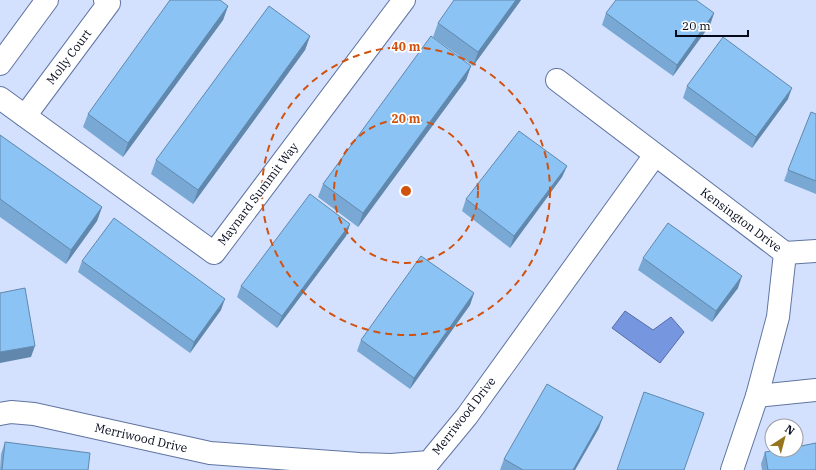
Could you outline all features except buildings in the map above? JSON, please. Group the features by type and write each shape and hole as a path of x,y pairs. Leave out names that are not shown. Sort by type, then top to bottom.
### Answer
{"street":[{"path":"0,64 47,0"},
{"name":"Molly Court","path":"25,116 109,3 105,0"},
{"name":"Maynard Summit Way","path":"0,98 214,253 404,0"},
{"name":"Kensington Drive","path":"558,80 785,253 778,317 758,396 732,470"},
{"name":"Merriwood Drive","path":"0,414 11,412 34,414 210,453 359,464 391,465 429,462 467,416 655,155"},
{"path":"785,253 816,251"},
{"path":"758,396 816,390"}],"water":[{"path":"625,311 653,330 671,317 684,332 660,363 612,328"}]}
